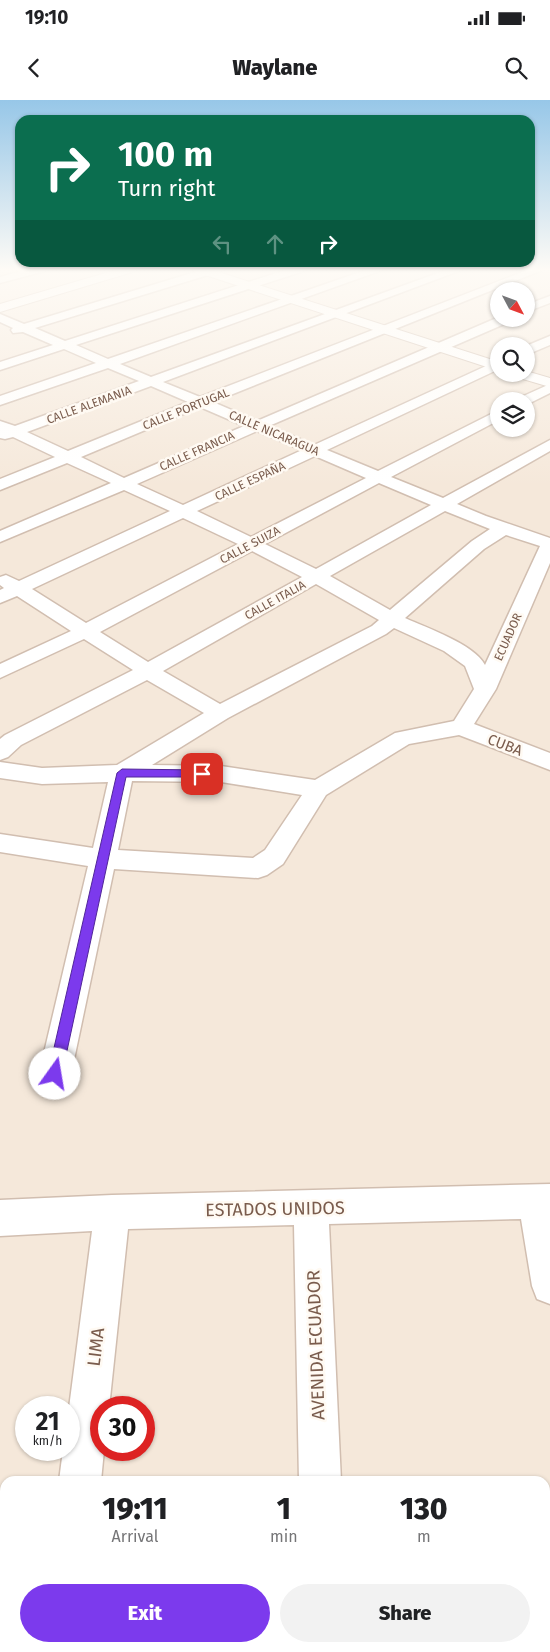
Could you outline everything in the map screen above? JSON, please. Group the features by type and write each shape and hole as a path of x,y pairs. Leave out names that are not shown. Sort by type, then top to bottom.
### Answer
{"street":[{"name":"CALLE NICARAGUA","path":"55,341 503,528 550,544"},
{"path":"0,366 79,341"},
{"path":"0,401 168,341"},
{"name":"CALLE ALEMANIA","path":"5,431 153,382 264,341"},
{"name":"CALLE PORTUGAL","path":"0,484 200,402 359,341"},
{"path":"419,341 490,363"},
{"name":"CALLE FRANCIA","path":"0,537 256,425 454,341"},
{"path":"535,347 547,341"},
{"name":"CALLE ESPAÑA","path":"9,593 490,369"},
{"path":"535,378 550,383"},
{"path":"535,396 550,388"},
{"name":"CALLE SUIZA","path":"0,672 86,631 490,419"},
{"path":"5,431 66,457 252,544 393,620 451,647 474,663 485,689"},
{"name":"CALLE ITALIA","path":"0,752 13,740 148,671 550,445"},
{"path":"55,1074 122,773 220,713 379,630 393,620 478,545 503,528"},
{"name":"ECUADOR","path":"460,727 485,689 550,544"},
{"path":"0,578 9,593 86,631 148,671 220,713"},
{"path":"0,843 104,859 258,868 274,857 318,789 403,738 460,727"},
{"name":"CUBA","path":"460,727 550,762"},
{"path":"0,770 42,776 122,773 221,774 318,789"},
{"path":"542,1201 550,1286"},
{"name":"ESTADOS UNIDOS","path":"0,1218 112,1212 542,1201"},
{"name":"AVENIDA ECUADOR","path":"311,1208 320,1476"},
{"name":"LIMA","path":"81,1476 112,1212"}],"shaded area":[{"path":"0,341 490,341 490,382 535,382 535,341 550,341 550,1476 0,1476"}],"route":[{"path":"55,1074 122,773 202,774"}]}
